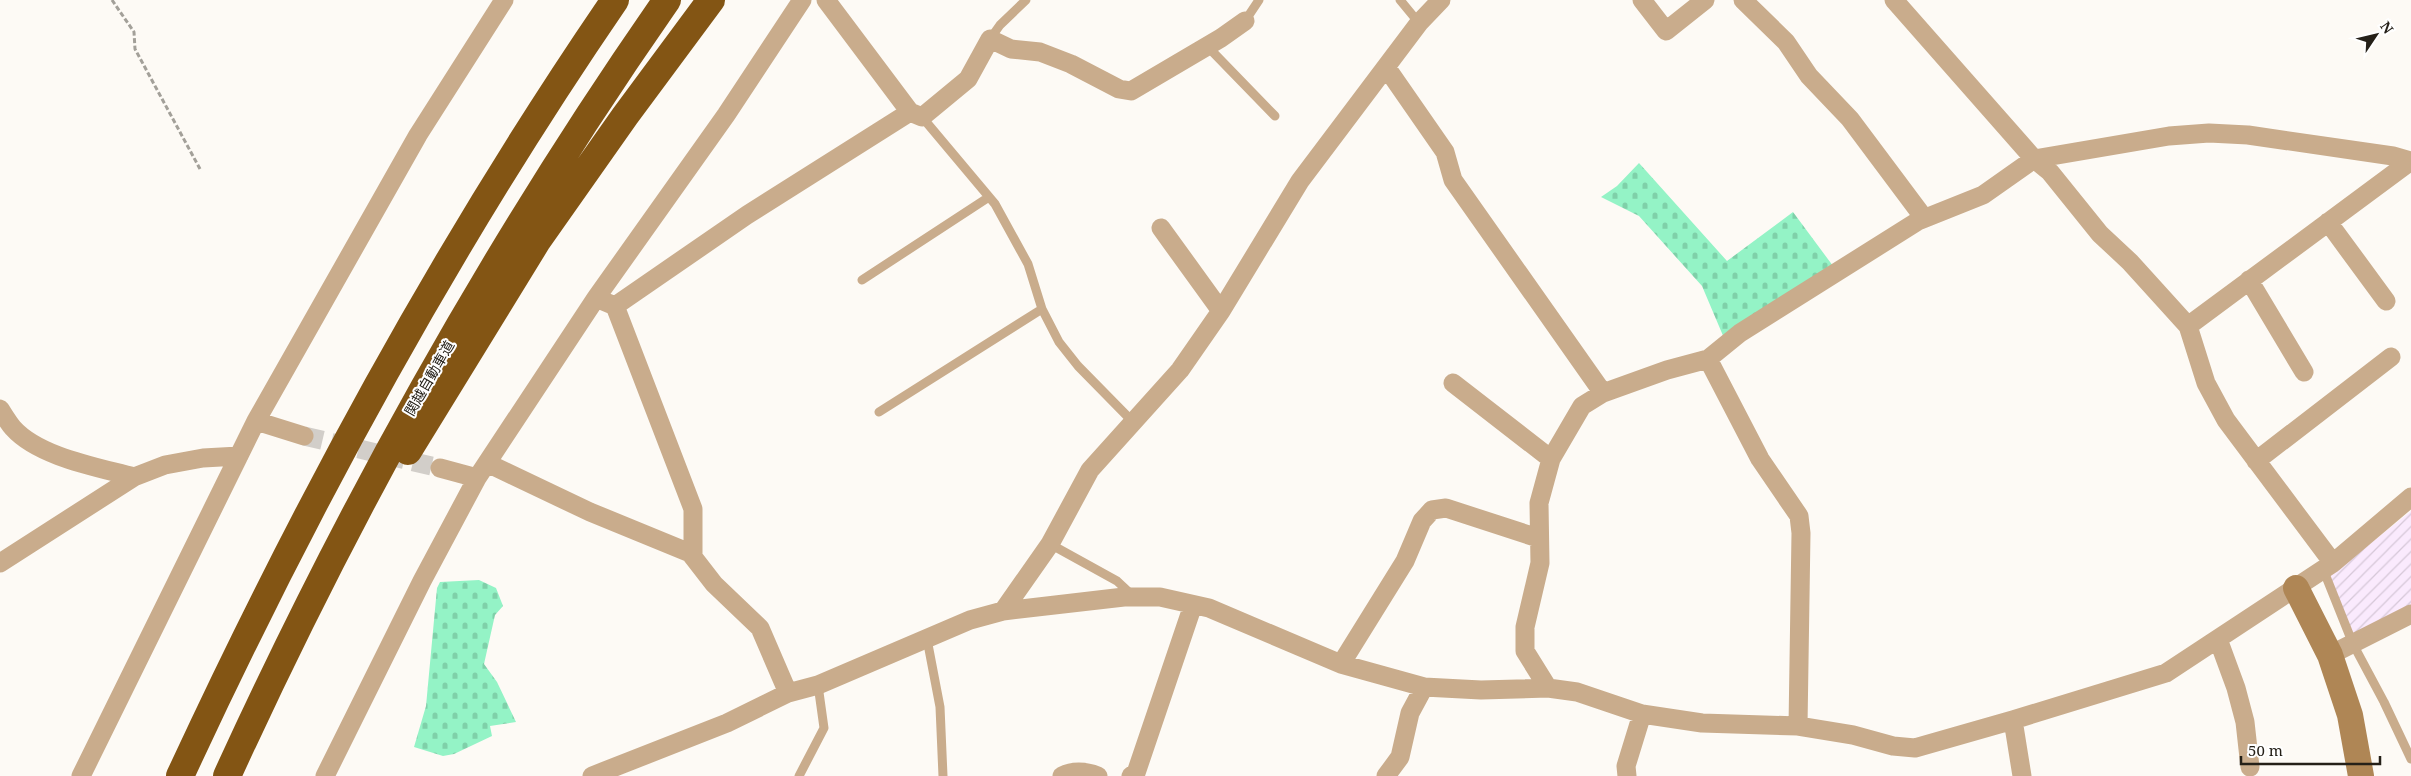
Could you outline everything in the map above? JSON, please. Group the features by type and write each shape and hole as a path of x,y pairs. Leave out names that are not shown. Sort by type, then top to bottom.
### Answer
{"highway":[{"path":"164,776 242,614 315,473 495,158 593,0"},
{"path":"180,776 235,657 309,510 383,373 539,114 615,0"},
{"name":"関越自動車道","path":"227,776 273,675 347,528 420,392 571,143 667,0"},
{"path":"273,675 341,559 537,241 624,116 711,0"}],"street":[{"path":"81,776 256,421 418,135 504,0"},
{"path":"325,776 422,581 477,478 596,298 726,115 802,0"},
{"path":"826,0 916,114"},
{"path":"1002,611 1050,544 1090,470 1180,370 1221,311 1300,181 1419,23 1440,0"},
{"path":"1642,0 1666,31 1705,0"},
{"path":"1743,0 1786,42 1809,76 1850,119 1924,218"},
{"path":"1895,0 2034,159 2050,172 2100,234 2130,262 2188,326 2206,383 2226,420 2328,566"},
{"path":"615,306 747,215 916,114 968,79 990,39 1011,49 1040,52 1071,64 1119,89 1131,91 1245,21"},
{"path":"1386,67 1445,152 1453,180 1603,393"},
{"path":"1548,688 1526,651 1525,627 1540,563 1538,538 1539,504 1551,459 1582,406 1603,393 1708,358 1740,333 1924,218 1984,196 2034,159 2170,136 2209,133 2248,135 2393,156 2411,161"},
{"path":"2188,326 2411,161"},
{"path":"2328,222 2386,301"},
{"path":"1160,228 1221,311"},
{"path":"2249,280 2304,372"},
{"path":"596,298 615,306 693,510 693,557"},
{"path":"2256,461 2391,357"},
{"path":"1708,358 1760,458 1799,516 1801,533 1798,726"},
{"path":"1453,383 1551,459"},
{"path":"0,409 7,433 28,440 73,461 134,477"},
{"path":"256,421 304,436"},
{"path":"0,562 134,477 165,465 203,458 239,456"},
{"path":"488,463 590,512 690,553 714,584 760,628 788,693"},
{"path":"440,468 477,478"},
{"path":"592,776 727,723 788,693 818,685 970,620 1002,611 1134,597 1160,597 1209,608 1341,664 1424,687 1481,690 1548,688 1577,692 1642,714 1702,723 1798,726 1852,735 1892,746 1915,748 2166,673 2328,566 2411,497"},
{"path":"1341,664 1405,561 1422,521 1432,510 1446,508 1538,538"},
{"path":"2296,588 2330,655 2350,715 2361,776"},
{"path":"1132,776 1136,773 1193,605"},
{"path":"2330,655 2411,614"},
{"path":"2218,640 2236,688 2245,722 2250,767"},
{"path":"1386,776 1400,757 1410,713 1424,687"},
{"path":"1627,776 1626,766 1642,714"},
{"path":"2013,720 2022,776"},
{"path":"1062,776 1070,772 1085,771 1098,776"}],"lane":[{"path":"990,39 1000,25 1026,0"},
{"path":"1245,21 1259,0"},
{"path":"1400,0 1419,23"},
{"path":"1207,46 1276,116"},
{"path":"916,114 988,196 1028,264 1042,309 1059,342 1078,366 1133,422"},
{"path":"862,280 988,196"},
{"path":"879,412 1042,309"},
{"path":"1050,544 1117,581 1134,597"},
{"path":"2328,566 2353,644 2384,702 2411,759"},
{"path":"927,639 940,706 943,776"},
{"path":"799,776 824,728 818,685"}],"path":[{"path":"112,0 134,32 134,49 200,169"}],"shaded area":[{"path":"2411,511 2411,610 2364,635 2353,633 2330,576"}],"green space":[{"path":"1639,163 1727,261 1793,212 1836,270 1724,338 1702,286 1639,216 1601,197 1617,186"},
{"path":"479,580 496,588 503,606 495,615 484,664 497,682 516,722 490,726 492,736 454,754 443,756 414,747 426,706 437,588 440,582"}],"tunnel":[{"path":"304,436 440,468"}]}
